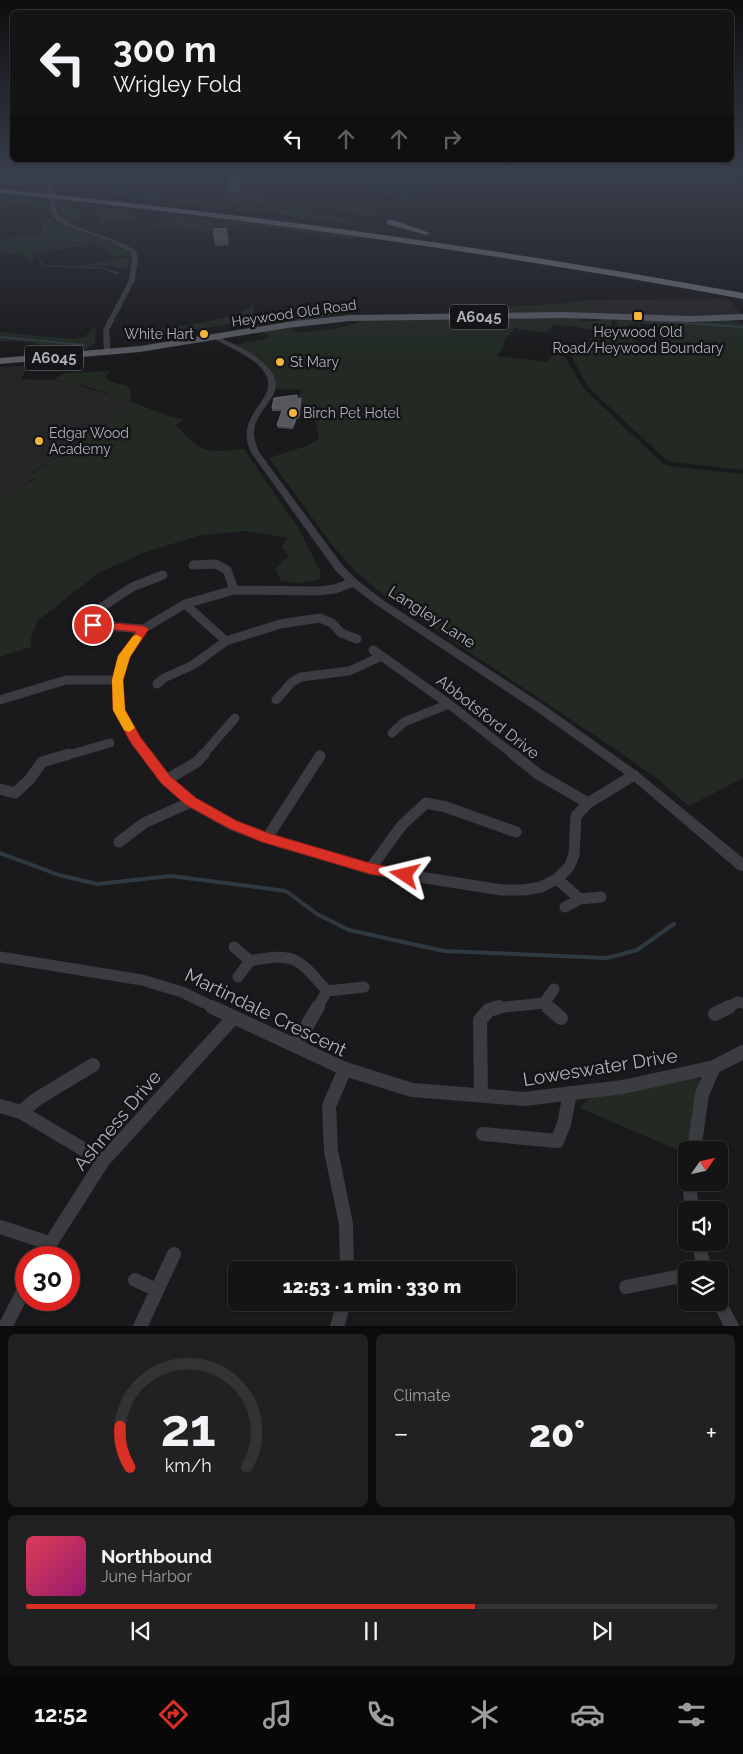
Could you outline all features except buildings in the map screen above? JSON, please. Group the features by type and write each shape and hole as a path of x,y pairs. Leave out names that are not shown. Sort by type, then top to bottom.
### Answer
{"highway":[{"path":"368,234 482,250 741,294"},
{"path":"394,234 569,259"},
{"path":"432,234 741,294"},
{"path":"364,240 416,244 612,272"}],"main road":[{"name":"Heywood Old Road","path":"0,360 108,353 217,338 287,325 368,317 456,318 595,315 691,319 743,317"}],"street":[{"path":"94,234 115,241 133,251 135,257 131,280 106,330 108,353"},
{"name":"Langley Lane","path":"217,338 258,362 268,372 272,382 269,400 253,419 250,429 250,440 255,452 339,568 353,582 380,602 540,708 634,775 743,866"},
{"path":"193,565 216,564 227,570 234,590"},
{"path":"144,629 93,625 93,613 132,586 163,575"},
{"path":"353,582 335,589 318,592 234,590 185,604 144,629 124,656 118,680 119,710 136,740 166,780 191,802 232,825 267,838 370,869 501,890 524,890 541,887 556,879 568,867 574,855 576,816 588,803 634,775"},
{"path":"185,604 226,642"},
{"path":"157,684 164,678 193,665 226,642 280,624 320,618 332,623 340,633 358,639"},
{"name":"Abbotsford Drive","path":"373,650 449,704 538,774 588,803"},
{"path":"276,700 292,682 302,678 349,672 382,656"},
{"path":"0,700 66,680 118,680"},
{"path":"392,733 404,722 449,704"},
{"path":"166,780 197,762 235,718"},
{"path":"0,788 15,793 30,779 42,762 110,743"},
{"path":"267,838 320,756"},
{"path":"119,842 144,823 191,802"},
{"path":"370,869 397,830 414,812 426,803 446,807 516,832"},
{"path":"556,879 580,900"},
{"path":"565,907 580,900 601,896"},
{"path":"234,948 250,962"},
{"name":"Martindale Crescent","path":"0,957 142,980 182,992 269,1035 345,1069 329,1106 331,1151 346,1224 347,1261"},
{"path":"238,977 250,962 271,957 289,957 305,966 327,991"},
{"path":"327,991 364,988"},
{"path":"544,1004 554,989"},
{"path":"295,1046 327,991"},
{"path":"715,1014 738,1002 743,1003"},
{"path":"481,1095 480,1020 489,1010 502,1006 544,1004 561,1018"},
{"name":"Ashness Drive","path":"47,1246 103,1162 234,1017"},
{"path":"695,1141 702,1094 714,1067 743,1052"},
{"path":"21,1112 37,1099 92,1064"},
{"name":"Loweswater Drive","path":"345,1069 412,1090 524,1100 622,1087 714,1067"},
{"path":"483,1134 556,1141 564,1124 570,1093"},
{"path":"0,1106 21,1112 103,1162"},
{"path":"0,1227 49,1243"},
{"path":"140,1326 174,1254"},
{"path":"626,1287 678,1277"},
{"path":"135,1280 157,1290"},
{"path":"5,1326 15,1307"},
{"path":"337,1326 341,1311"},
{"path":"723,1311 732,1326"}],"shaded area":[{"path":"37,234 87,234 117,244 131,256 113,256 99,246 88,243 40,251 34,255 32,261 18,254 0,253 0,240"},
{"path":"315,234 366,236 352,239"},
{"path":"130,258 128,269 113,266 74,267 111,259"},
{"path":"729,299 742,315 670,317 592,313 588,300"},
{"path":"588,300 592,313 476,316 465,308 558,304"},
{"path":"253,301 253,314 236,323 167,334 156,334 148,329 212,321 249,309"},
{"path":"578,317 581,321 601,321 600,317 611,318 612,323 604,337 591,341 590,338 598,336 599,333 590,329 555,324 546,333 515,328 503,342 505,345 497,356 547,362 554,354 564,356 584,389 666,465 743,474 743,778 689,806 659,780 627,757 385,596 356,572 333,546 269,458 306,446 319,439 314,414 300,415 301,408 297,398 292,398 293,395 299,395 302,390 276,389 276,381 269,367 257,357 236,345 270,337 261,331 290,327 296,333 322,330 357,323 364,319"},
{"path":"617,318 729,320 743,324 743,470 671,462 662,456 587,386 567,347 601,342 614,335 617,328","holes":["635,323 654,325 667,332 670,338 657,344 643,344 632,338 627,325"]},
{"path":"94,328 96,330 95,343 87,349 52,352 51,347 44,345 0,341 0,332 71,339 84,337"},
{"name":"Edgar Wood Academy","path":"28,366 21,379 72,383 119,398 129,407 29,475 35,478 0,500 0,367"},
{"path":"110,371 105,377 111,382 128,386 131,393 130,401 168,416 184,419 176,425 199,447 213,451 244,449 299,529 321,573 319,580 300,583 281,581 275,569 289,556 281,547 288,538 246,531 201,535 143,553 100,572 37,621 31,637 31,647 0,657 0,500 35,479 29,476 128,407 121,401 103,392 52,380 66,373"},
{"path":"691,1076 702,1081 688,1141 678,1141 678,1150 580,1108 592,1095"}],"waterway":[{"path":"86,244 42,252 38,255 41,263 46,266 101,268 115,272"},
{"path":"111,271 118,273"},
{"path":"288,322 344,312"},
{"path":"639,320 743,327"},
{"path":"0,337 84,345"},
{"path":"0,853 59,875 97,884 171,876 286,891 317,914 349,930 444,951 607,958 637,950 674,924"}],"slow traffic":[{"path":"129,728 119,710 118,680 124,656 137,638"}],"place":[{"name":"Heywood Old Road/Heywood Boundary","path":"638,316"},
{"name":"White Hart","path":"204,334"},
{"name":"St Mary","path":"280,362"},
{"name":"Birch Pet Hotel","path":"293,413"},
{"name":"Edgar Wood Academy","path":"39,441"}],"route":[{"path":"93,625 144,629 124,656 118,680 119,710 136,740 166,780 191,802 232,825 267,838 370,869 405,875"}]}
